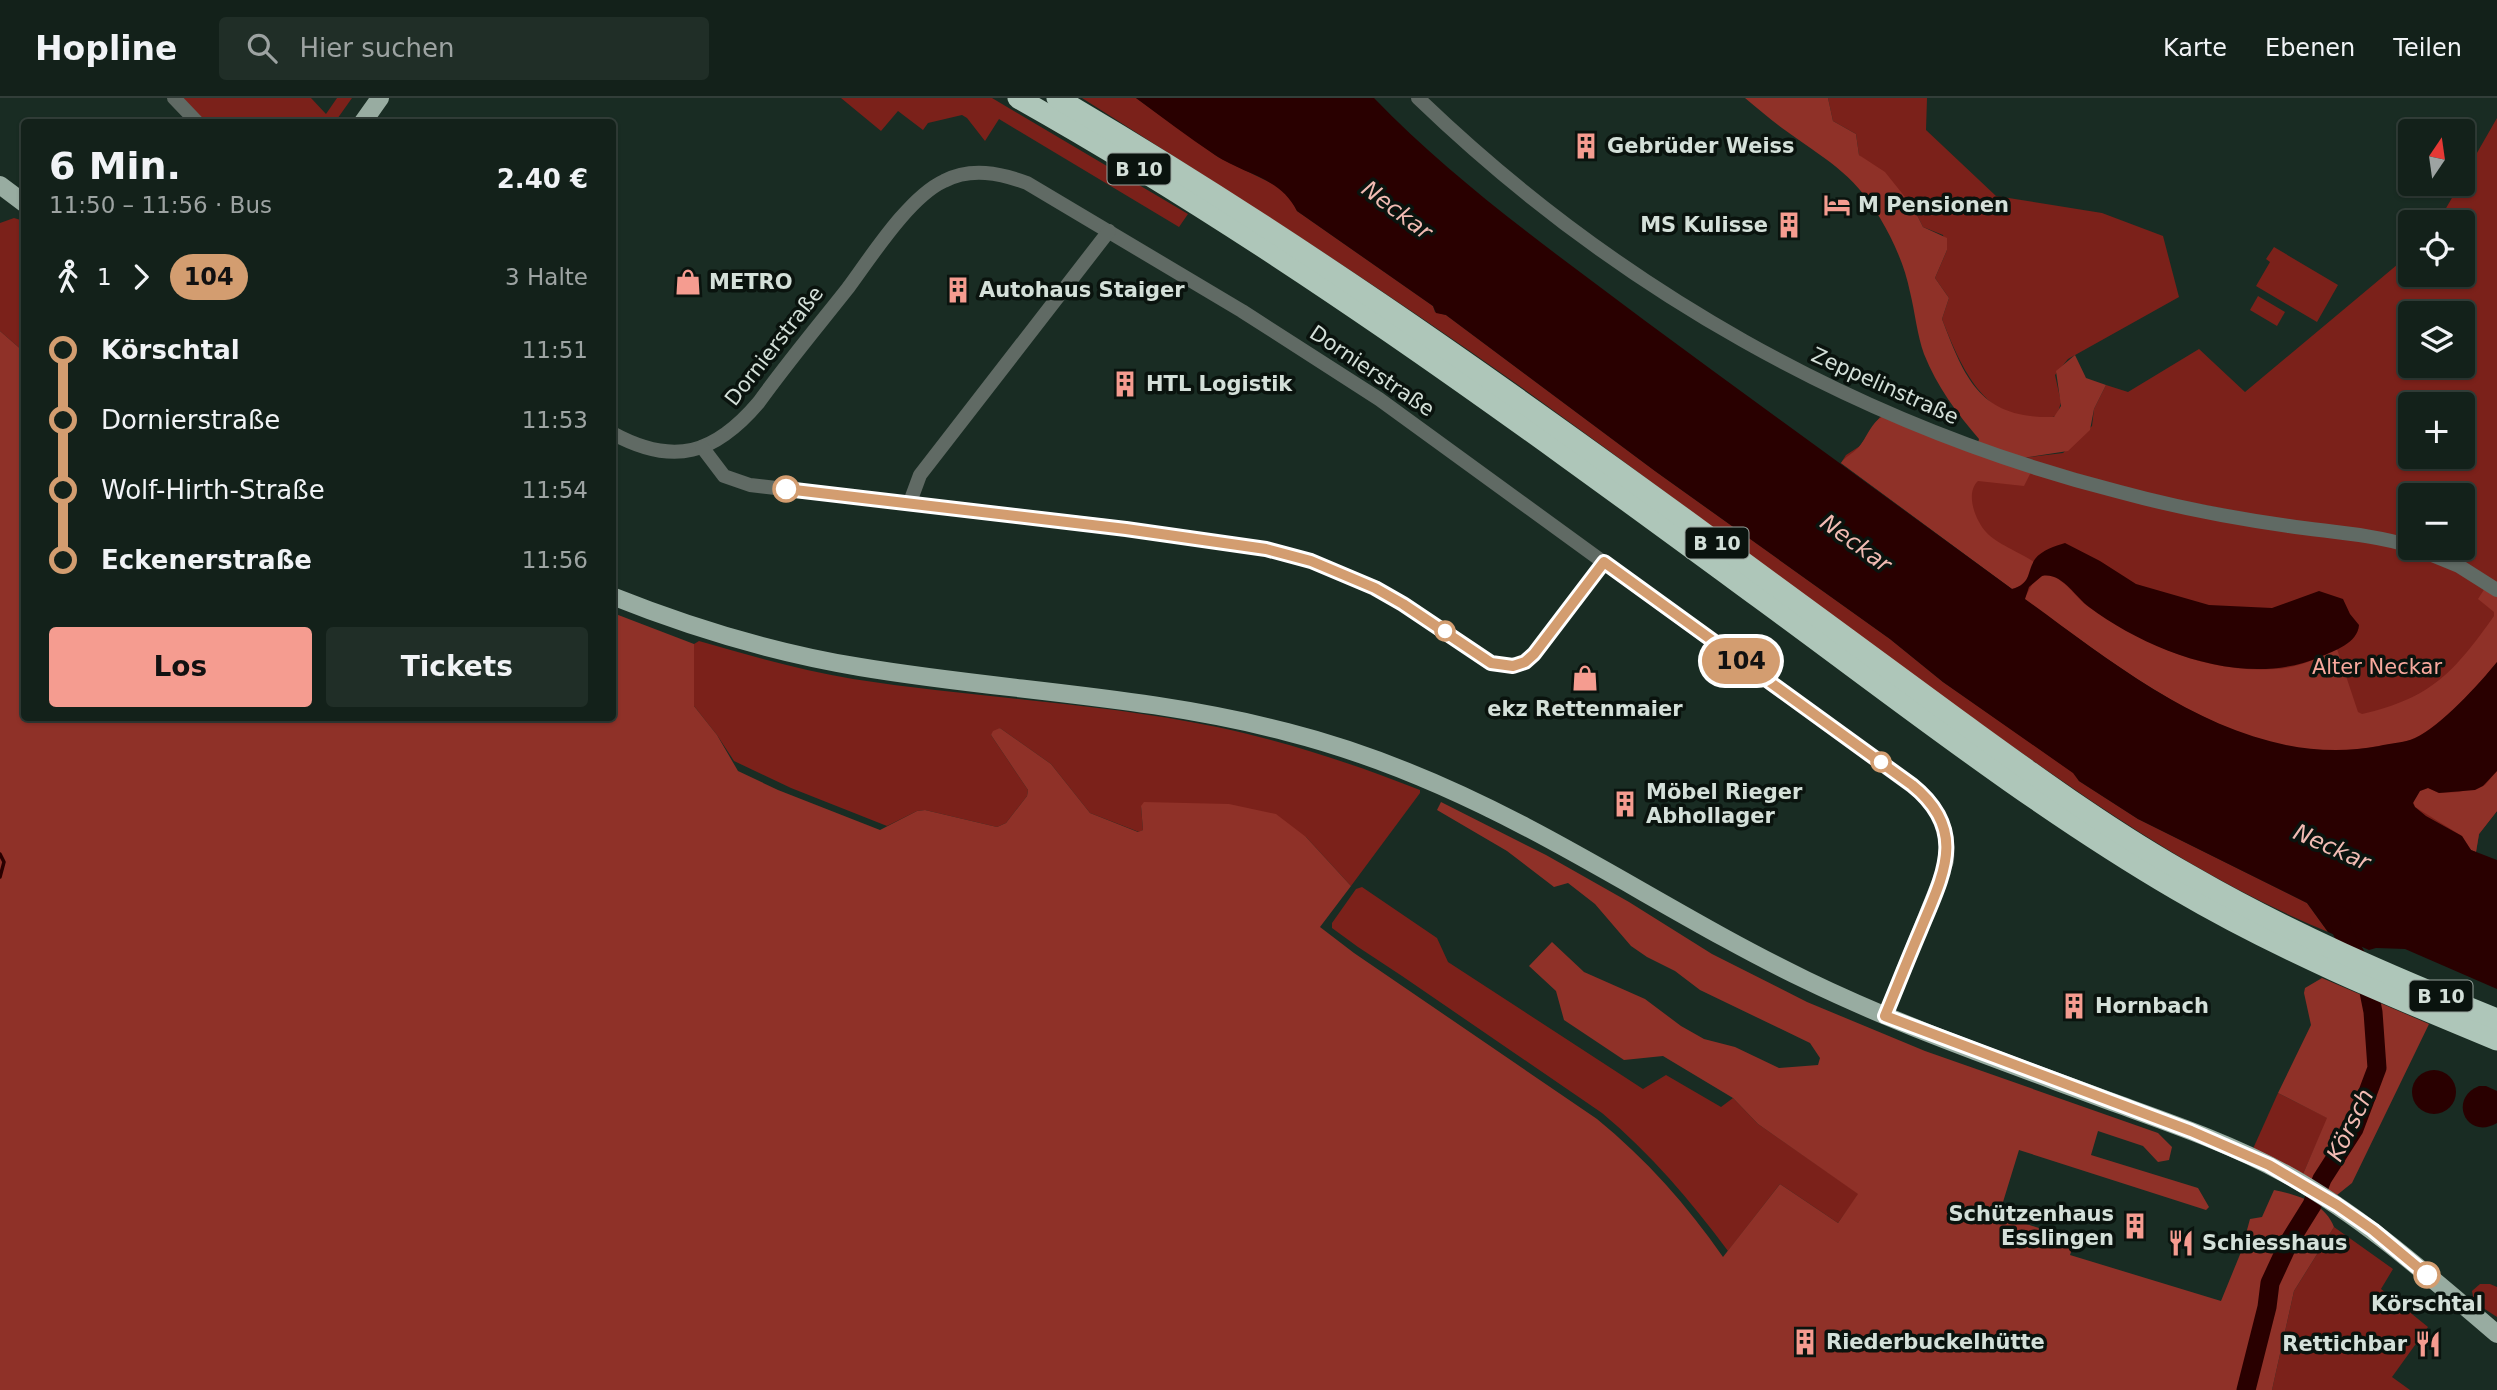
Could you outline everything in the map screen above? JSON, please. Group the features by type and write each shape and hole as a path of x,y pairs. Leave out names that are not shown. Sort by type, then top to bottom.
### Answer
{"highway":[{"name":"B 10","path":"1018,98 1237,230 1415,349 2077,828 2179,892 2230,920 2339,973 2497,1040"},
{"name":"B 10","path":"1057,98 1256,219 1414,326 2075,803 2189,876 2329,947 2497,1018"}],"main road":[{"path":"351,119 367,98"},
{"path":"365,119 380,98"},
{"path":"2,191 21,201"},
{"path":"616,597 719,634 811,658 923,676 1179,709 1277,729 1336,746 1419,777 1494,810 1755,954 1826,990 1885,1016 2191,1131 2250,1156 2337,1205 2382,1238 2493,1329 2497,1339"}],"street":[{"path":"174,98 194,119"},
{"name":"Zeppelinstraße","path":"1418,98 1506,176 1620,264 1752,348 1853,398 1960,442 2094,485 2206,512 2370,536 2398,543"},
{"name":"Dornierstraße","path":"616,435 630,443 656,450 682,452 721,439 743,421 927,191 941,182 973,173 995,174 1038,189 1253,318 1361,387 1912,785 1935,808 1945,830 1947,861 1885,1016"},
{"path":"909,502 920,475 1109,232"},
{"path":"702,447 721,474 746,484 1197,538 1280,552 1328,567 1375,588 1484,658 1507,667 1518,665 1534,654 1604,562"},
{"path":"2442,560 2475,575 2497,590"}],"green space":[{"path":"183,98 311,98 326,114 337,98 352,98 337,119 203,119"},
{"path":"841,98 992,98 1188,214 1179,227 999,119 985,141 962,115 928,123 923,130 898,111 881,131"},
{"path":"1082,98 1136,98 1218,157 1279,187 1290,197 1297,211 1433,306 1435,312 1446,315 1655,471 1890,639 1943,682 2074,773 2079,781 2138,819 2307,903 2328,932 2207,873 2093,802 1948,701 1467,349 1303,239"},
{"path":"1828,98 1927,98 1926,130 1996,196 2102,213 2163,236 2179,297 2068,359 2055,375 2061,402 2057,416 2033,419 2013,415 1996,406 1981,393 1969,376 1942,319 1949,298 1935,278 1947,250 1943,235 1923,227 1913,207 1859,155 1856,134 1833,121"},
{"path":"2497,118 2497,584 2451,560 2475,560 2475,483 2398,483 2398,539 2151,495 2022,458 2063,453 2092,426 2094,409 2106,385 2128,392 2199,349 2245,392 2398,264 2398,287 2475,287 2475,210 2445,210 2453,196 2475,196 2475,156"},
{"path":"14,218 21,220 21,349 0,331 0,223"},
{"path":"2274,247 2338,285 2317,322 2256,286 2270,262 2266,259"},
{"path":"2258,296 2285,312 2277,326 2250,310"},
{"name":"Alter Neckar","path":"1880,417 2031,472 2398,549 2398,560 2432,560 2497,596 2497,811 2479,834 2476,852 2176,703 2075,635 1841,463 1846,455 1860,446"},
{"path":"699,641 853,679 1127,712 1217,727 1320,754 1420,790 1420,793 1351,886 1306,837 1141,806 1143,830 1139,832 1090,813 1051,764 1000,728 991,735 1028,790 1027,796 1006,823 997,827 925,810 917,811 887,826 791,788 734,761 694,706 694,644"},
{"path":"1362,887 1437,938 1448,962 1643,1089 1666,1075 1721,1107 1733,1098 1758,1124 1859,1194 1838,1223 1780,1184 1728,1251 1669,1178 1602,1113 1332,928 1332,923 1356,889"},
{"path":"2278,1093 2328,1118 2303,1174 2252,1151"},
{"path":"2334,1227 2393,1269 2381,1289 2428,1327 2392,1377 2410,1390 2272,1390 2294,1291"},
{"path":"2480,1284 2497,1287 2497,1317 2474,1302 2472,1291"}],"shaded area":[{"path":"1745,98 1828,98 1833,121 1856,134 1859,155 1885,172 1913,207 1923,227 1947,238 1947,250 1935,278 1949,298 1942,319 1959,360 1979,391 1992,403 2009,411 2029,416 2054,417 2061,406 2056,371 2075,355 2086,378 2106,385 2094,409 2090,430 2068,451 2022,458 1978,443 1979,439 1948,399 1929,366 1902,263 1880,218 1848,177"},
{"path":"0,331 21,349 21,721 616,721 616,614 694,644 694,706 717,735 738,771 778,790 880,830 917,811 925,810 997,827 1006,823 1027,796 1028,790 991,735 1000,728 1051,764 1090,813 1138,832 1143,830 1141,806 1144,802 1229,804 1276,814 1306,837 1351,886 1320,927 1597,1119 1665,1184 1723,1257 1780,1184 1838,1223 1858,1194 1758,1124 1733,1098 1663,1056 1624,1060 1564,1020 1556,991 1529,966 1552,942 1584,972 1645,999 1681,1026 1704,1039 1735,1047 1779,1068 1818,1065 1820,1058 1810,1043 1700,990 1675,971 1647,957 1631,946 1595,904 1568,883 1554,887 1507,851 1437,810 1441,802 1546,855 1629,902 1712,954 1807,1002 1925,1051 2158,1133 2172,1147 2169,1160 2158,1162 2143,1146 2098,1131 2091,1155 2198,1188 2209,1207 2206,1210 2019,1150 1999,1215 2075,1240 2070,1255 2221,1301 2241,1252 2250,1219 2262,1217 2274,1190 2310,1201 2324,1212 2334,1227 2294,1291 2272,1390 0,1390"},
{"path":"1883,416 2031,472 2024,486 1978,481 1972,492 1975,514 1986,532 2034,562 2027,579 2021,585 2012,589 1841,463 1858,448 1875,422"},
{"path":"2044,575 2062,581 2088,606 2141,638 2205,663 2251,669 2276,669 2308,662 2337,649 2358,712 2362,714 2407,700 2424,691 2453,667 2494,616 2494,612 2478,599 2485,588 2497,596 2497,662 2448,715 2410,740 2373,747 2325,750 2278,744 2232,729 2143,683 2024,599 2034,581"},
{"path":"2497,771 2497,811 2479,834 2476,852 2471,850 2462,836 2415,807 2413,801 2420,791 2428,788 2439,793 2459,792 2485,785"},
{"path":"2322,978 2429,1024 2352,1183 2337,1195 2303,1174 2327,1118 2278,1093 2311,1025 2305,988"}],"water":[{"name":"Neckar","path":"1136,98 1374,98 1437,158 1539,241 2012,589 2026,581 2038,556 2065,543 2136,584 2209,605 2272,608 2319,591 2343,599 2359,625 2350,641 2320,657 2291,666 2261,669 2199,661 2169,651 2113,623 2089,607 2056,578 2042,576 2029,587 2025,599 2104,657 2190,710 2235,730 2281,744 2329,750 2406,741 2425,732 2448,714 2497,662 2497,771 2483,786 2475,790 2439,793 2428,788 2420,791 2413,803 2426,816 2462,836 2471,850 2497,860 2497,989 2405,949 2369,950 2328,932 2307,903 2138,819 2079,781 2073,773 1943,682 1890,639 1655,471 1446,315 1436,313 1433,306 1297,211 1281,191 1215,155"},
{"path":"2434,1070 2450,1076 2456,1092 2450,1108 2434,1114 2418,1108 2412,1092 2418,1076"},
{"path":"2479,1086 2497,1091 2497,1123 2486,1127 2477,1127 2470,1123 2463,1108 2469,1092"}],"waterway":[{"path":"0,854 4,862 0,877"},
{"name":"Körsch","path":"2246,1390 2267,1307 2270,1283 2289,1242 2312,1205 2322,1179 2354,1129 2377,1068 2373,1012 2365,972 2342,931 2340,916"}],"bus line":[{"name":"104","path":"786,489 1126,529 1280,552 1328,567 1375,588 1491,663 1507,667 1525,662 1534,654 1604,562 1912,785 1935,808 1945,830 1947,861 1885,1016 2191,1131 2269,1165 2337,1205 2373,1230 2427,1275"}],"place":[{"name":"Gebrüder Weiss","path":"1586,146"},
{"name":"M Pensionen","path":"1837,205"},
{"name":"MS Kulisse","path":"1789,225"},
{"name":"METRO","path":"688,282"},
{"name":"Autohaus Staiger","path":"958,290"},
{"name":"HTL Logistik","path":"1125,384"},
{"name":"ekz Rettenmaier","path":"1585,678"},
{"name":"Möbel Rieger Abhollager","path":"1625,804"},
{"name":"Hornbach","path":"2074,1006"},
{"name":"Schützenhaus Esslingen","path":"2135,1226"},
{"name":"Schiesshaus","path":"2181,1243"},
{"name":"Körschtal","path":"2427,1275"},
{"name":"Riederbuckelhütte","path":"1805,1342"},
{"name":"Rettichbar","path":"2428,1344"}]}
